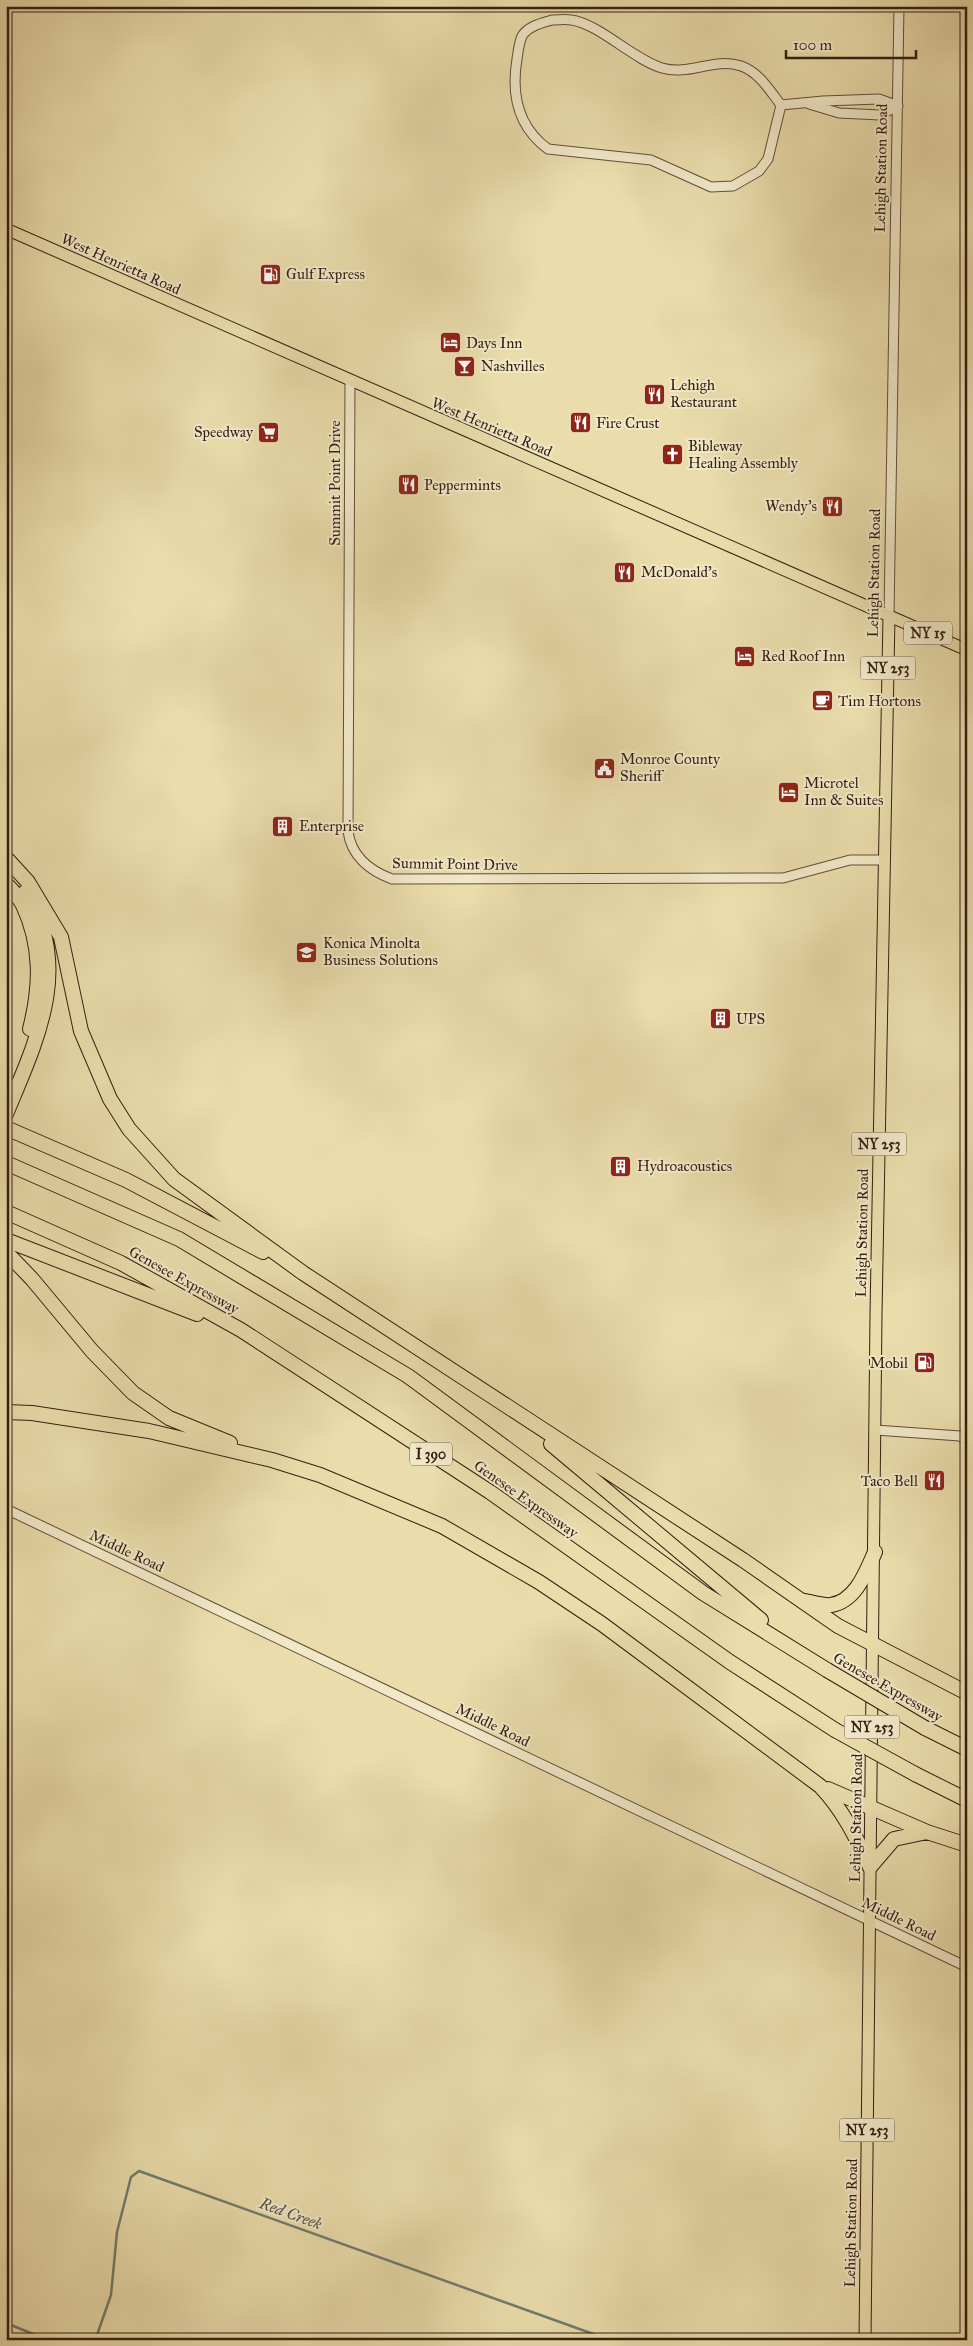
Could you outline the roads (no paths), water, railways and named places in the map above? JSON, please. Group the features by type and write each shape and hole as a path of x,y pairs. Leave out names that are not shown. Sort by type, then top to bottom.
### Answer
{"highway":[{"path":"6,858 28,882 61,937 81,1031 110,1100 129,1129 174,1179 303,1273 743,1560 855,1637 967,1693"},
{"path":"6,866 30,900 47,948 49,977 47,1002 40,1030 8,1110"},
{"path":"6,884 22,904 38,951 40,974 37,1001 30,1028 6,1089"},
{"path":"6,1128 126,1180 303,1273"},
{"name":"Genesee Expressway","path":"6,1163 179,1239 408,1376 703,1593 925,1728 967,1749"},
{"name":"Genesee Expressway","path":"6,1212 121,1263 241,1330 490,1492 730,1662 835,1730 914,1774 967,1800"},
{"path":"6,1240 241,1330"},
{"path":"6,1252 32,1279 92,1351 133,1393 169,1418 272,1460"},
{"path":"502,1403 796,1649"},
{"path":"6,1412 32,1413 149,1430 272,1460 320,1475 442,1526 539,1582 602,1624 820,1786 836,1802 851,1826 870,1867 894,1839 927,1832"},
{"path":"800,1601 830,1606 842,1602 854,1592 875,1552"},
{"path":"820,1786 927,1832 967,1845"}],"main road":[{"name":"West Henrietta Road","path":"6,229 967,650"},
{"name":"Lehigh Station Road","path":"865,2340 875,1430 889,616"}],"street":[{"name":"Lehigh Station Road","path":"889,616 899,6"},
{"path":"552,20 573,20 589,27 642,60 659,67 682,72 717,64 740,66 750,70 761,79 780,105 773,146 768,159 759,171 734,186 711,187 650,160 548,149 535,139 525,126 518,105 514,85 518,49 522,35 537,24 552,20"},
{"path":"780,105 879,99 898,106"},
{"path":"808,104 839,113 880,115 898,106"},
{"name":"Summit Point Drive","path":"350,381 348,831 354,851 372,870 392,879 783,878 850,860 884,860"},
{"path":"875,1430 960,1436 967,1440"},
{"name":"Middle Road","path":"6,1509 967,1967"}],"waterway":[{"name":"Red Creek","path":"83,2340 97,2335 111,2295 117,2232 131,2177 139,2171 610,2340"},
{"name":"Red Creek","path":"6,2323 48,2340"}],"place":[{"name":"Gulf Express","path":"270,274"},
{"name":"Days Inn","path":"450,343"},
{"name":"Nashvilles","path":"465,366"},
{"name":"Lehigh Restaurant","path":"654,394"},
{"name":"Fire Crust","path":"580,423"},
{"name":"Speedway","path":"269,432"},
{"name":"Bibleway Healing Assembly","path":"672,455"},
{"name":"Peppermints","path":"408,485"},
{"name":"Wendy's","path":"833,506"},
{"name":"McDonald's","path":"625,572"},
{"name":"Red Roof Inn","path":"745,656"},
{"name":"Tim Hortons","path":"822,701"},
{"name":"Monroe County Sheriff","path":"604,768"},
{"name":"Microtel Inn & Suites","path":"788,792"},
{"name":"Enterprise","path":"283,826"},
{"name":"Konica Minolta Business Solutions","path":"307,952"},
{"name":"UPS","path":"720,1019"},
{"name":"Hydroacoustics","path":"621,1166"},
{"name":"Mobil","path":"924,1363"},
{"name":"Taco Bell","path":"934,1481"}]}
